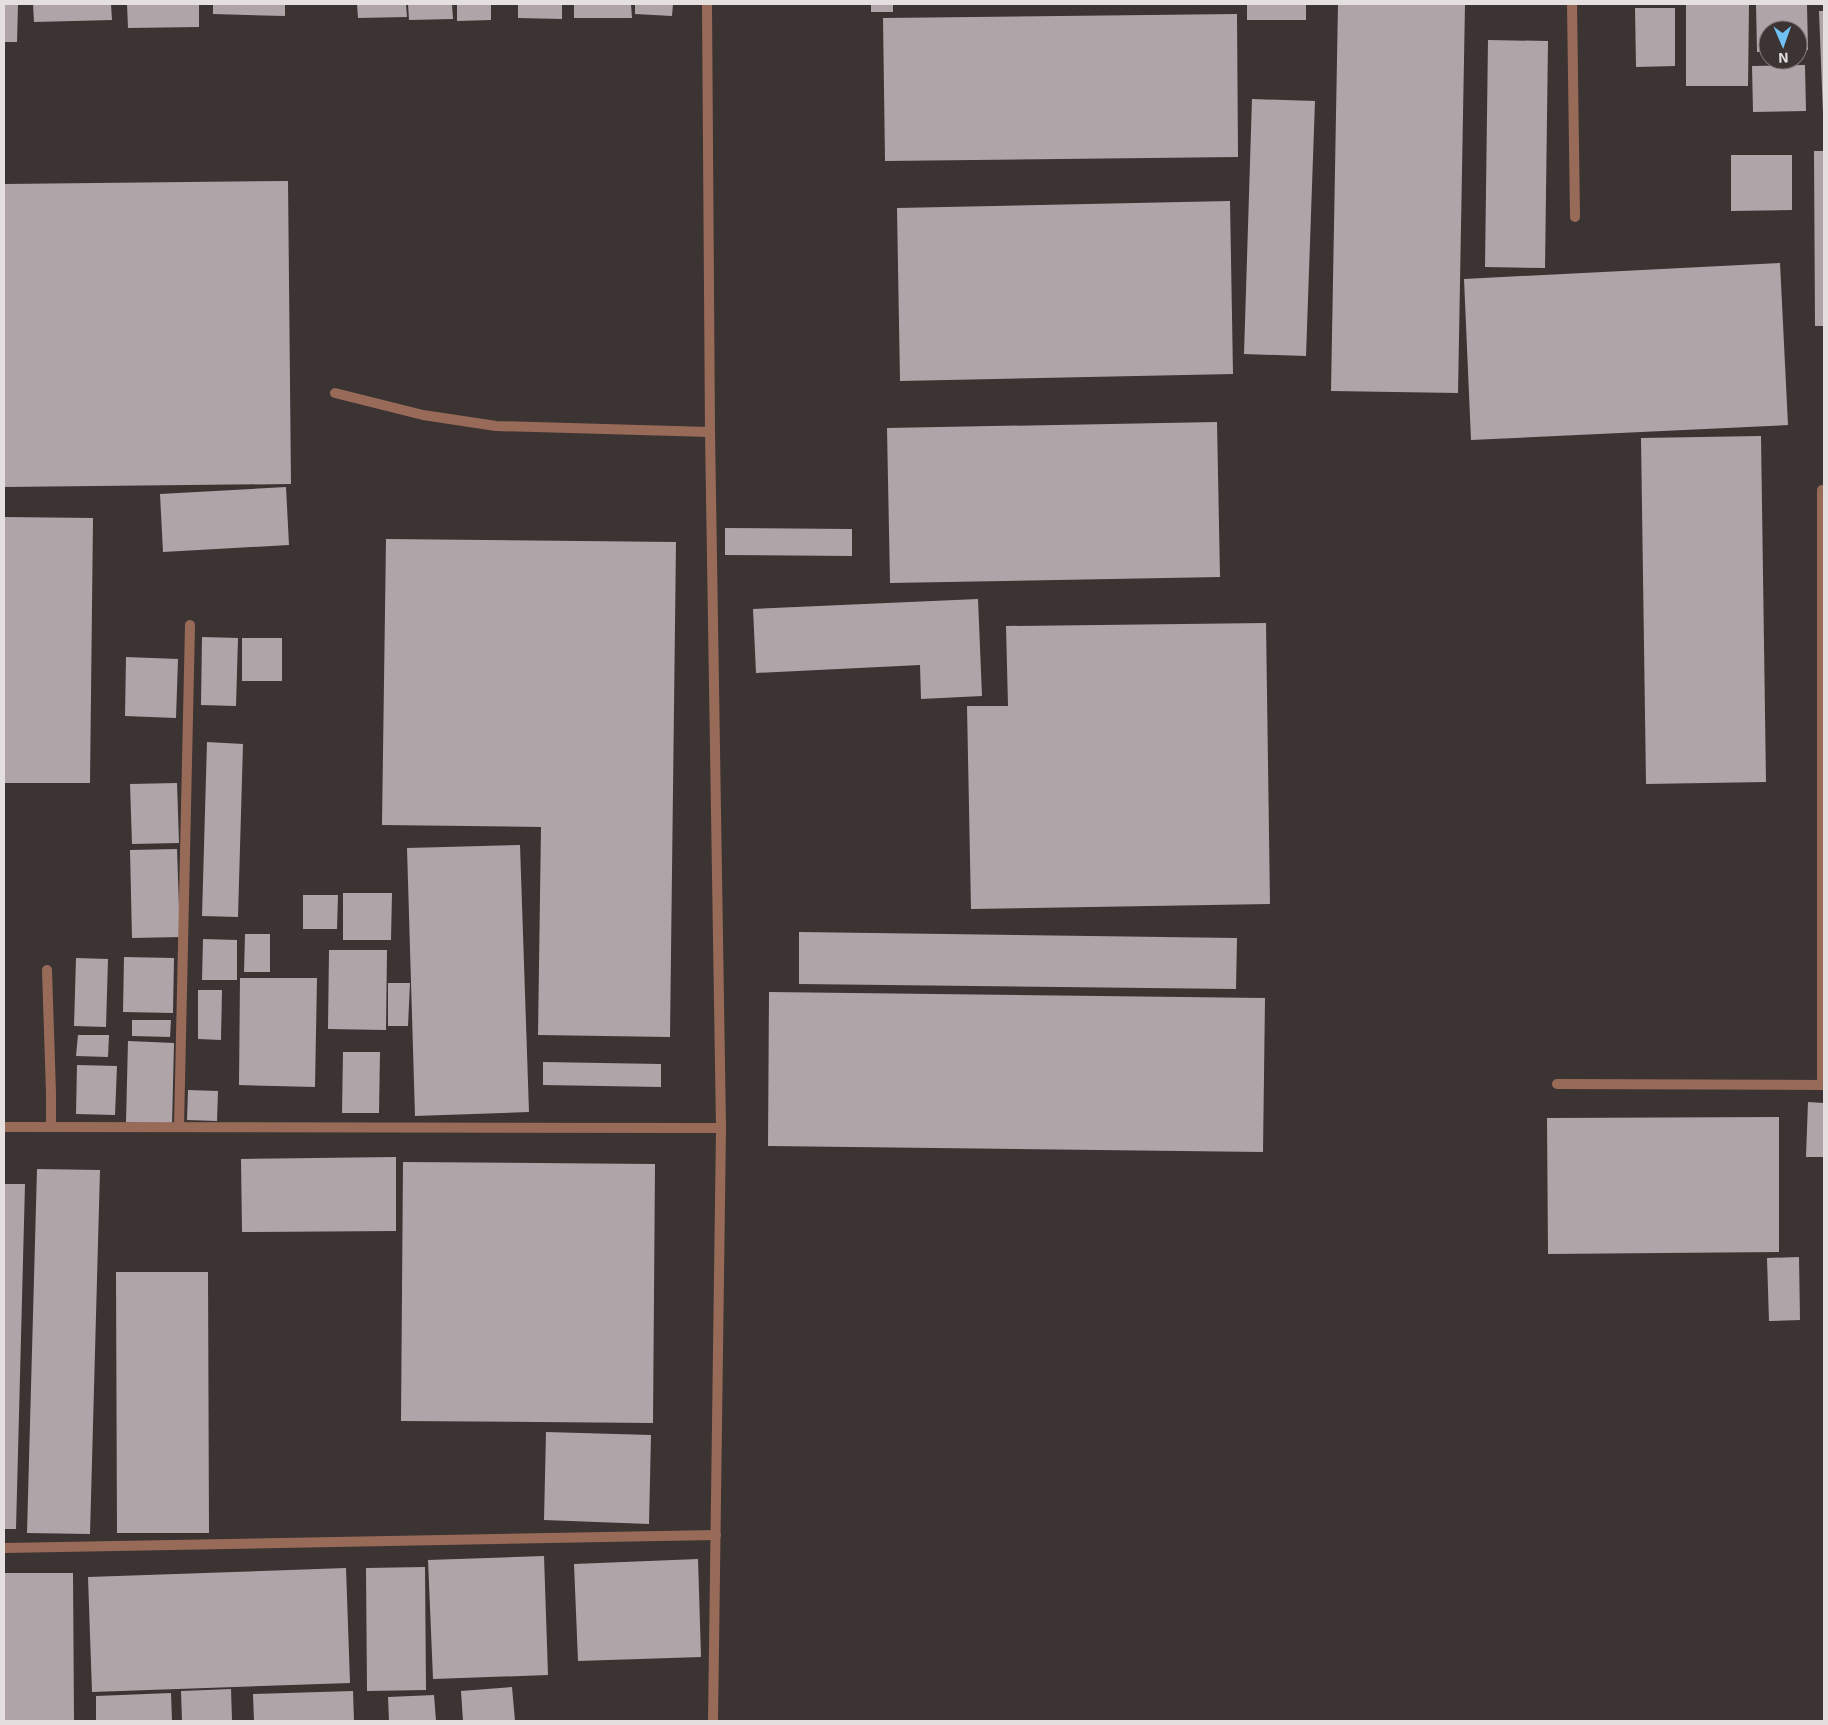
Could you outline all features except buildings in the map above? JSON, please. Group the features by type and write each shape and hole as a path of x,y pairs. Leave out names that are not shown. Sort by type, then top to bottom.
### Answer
{"street":[{"path":"708,4 710,432 721,1128 713,1721"},
{"path":"1572,4 1574,218"},
{"path":"336,393 422,415 496,426 710,432"},
{"path":"1557,1084 1823,1085 1822,490"},
{"path":"179,1127 190,626"},
{"path":"47,970 51,1127"},
{"path":"4,1126 721,1128"},
{"path":"4,1548 716,1536"}]}
